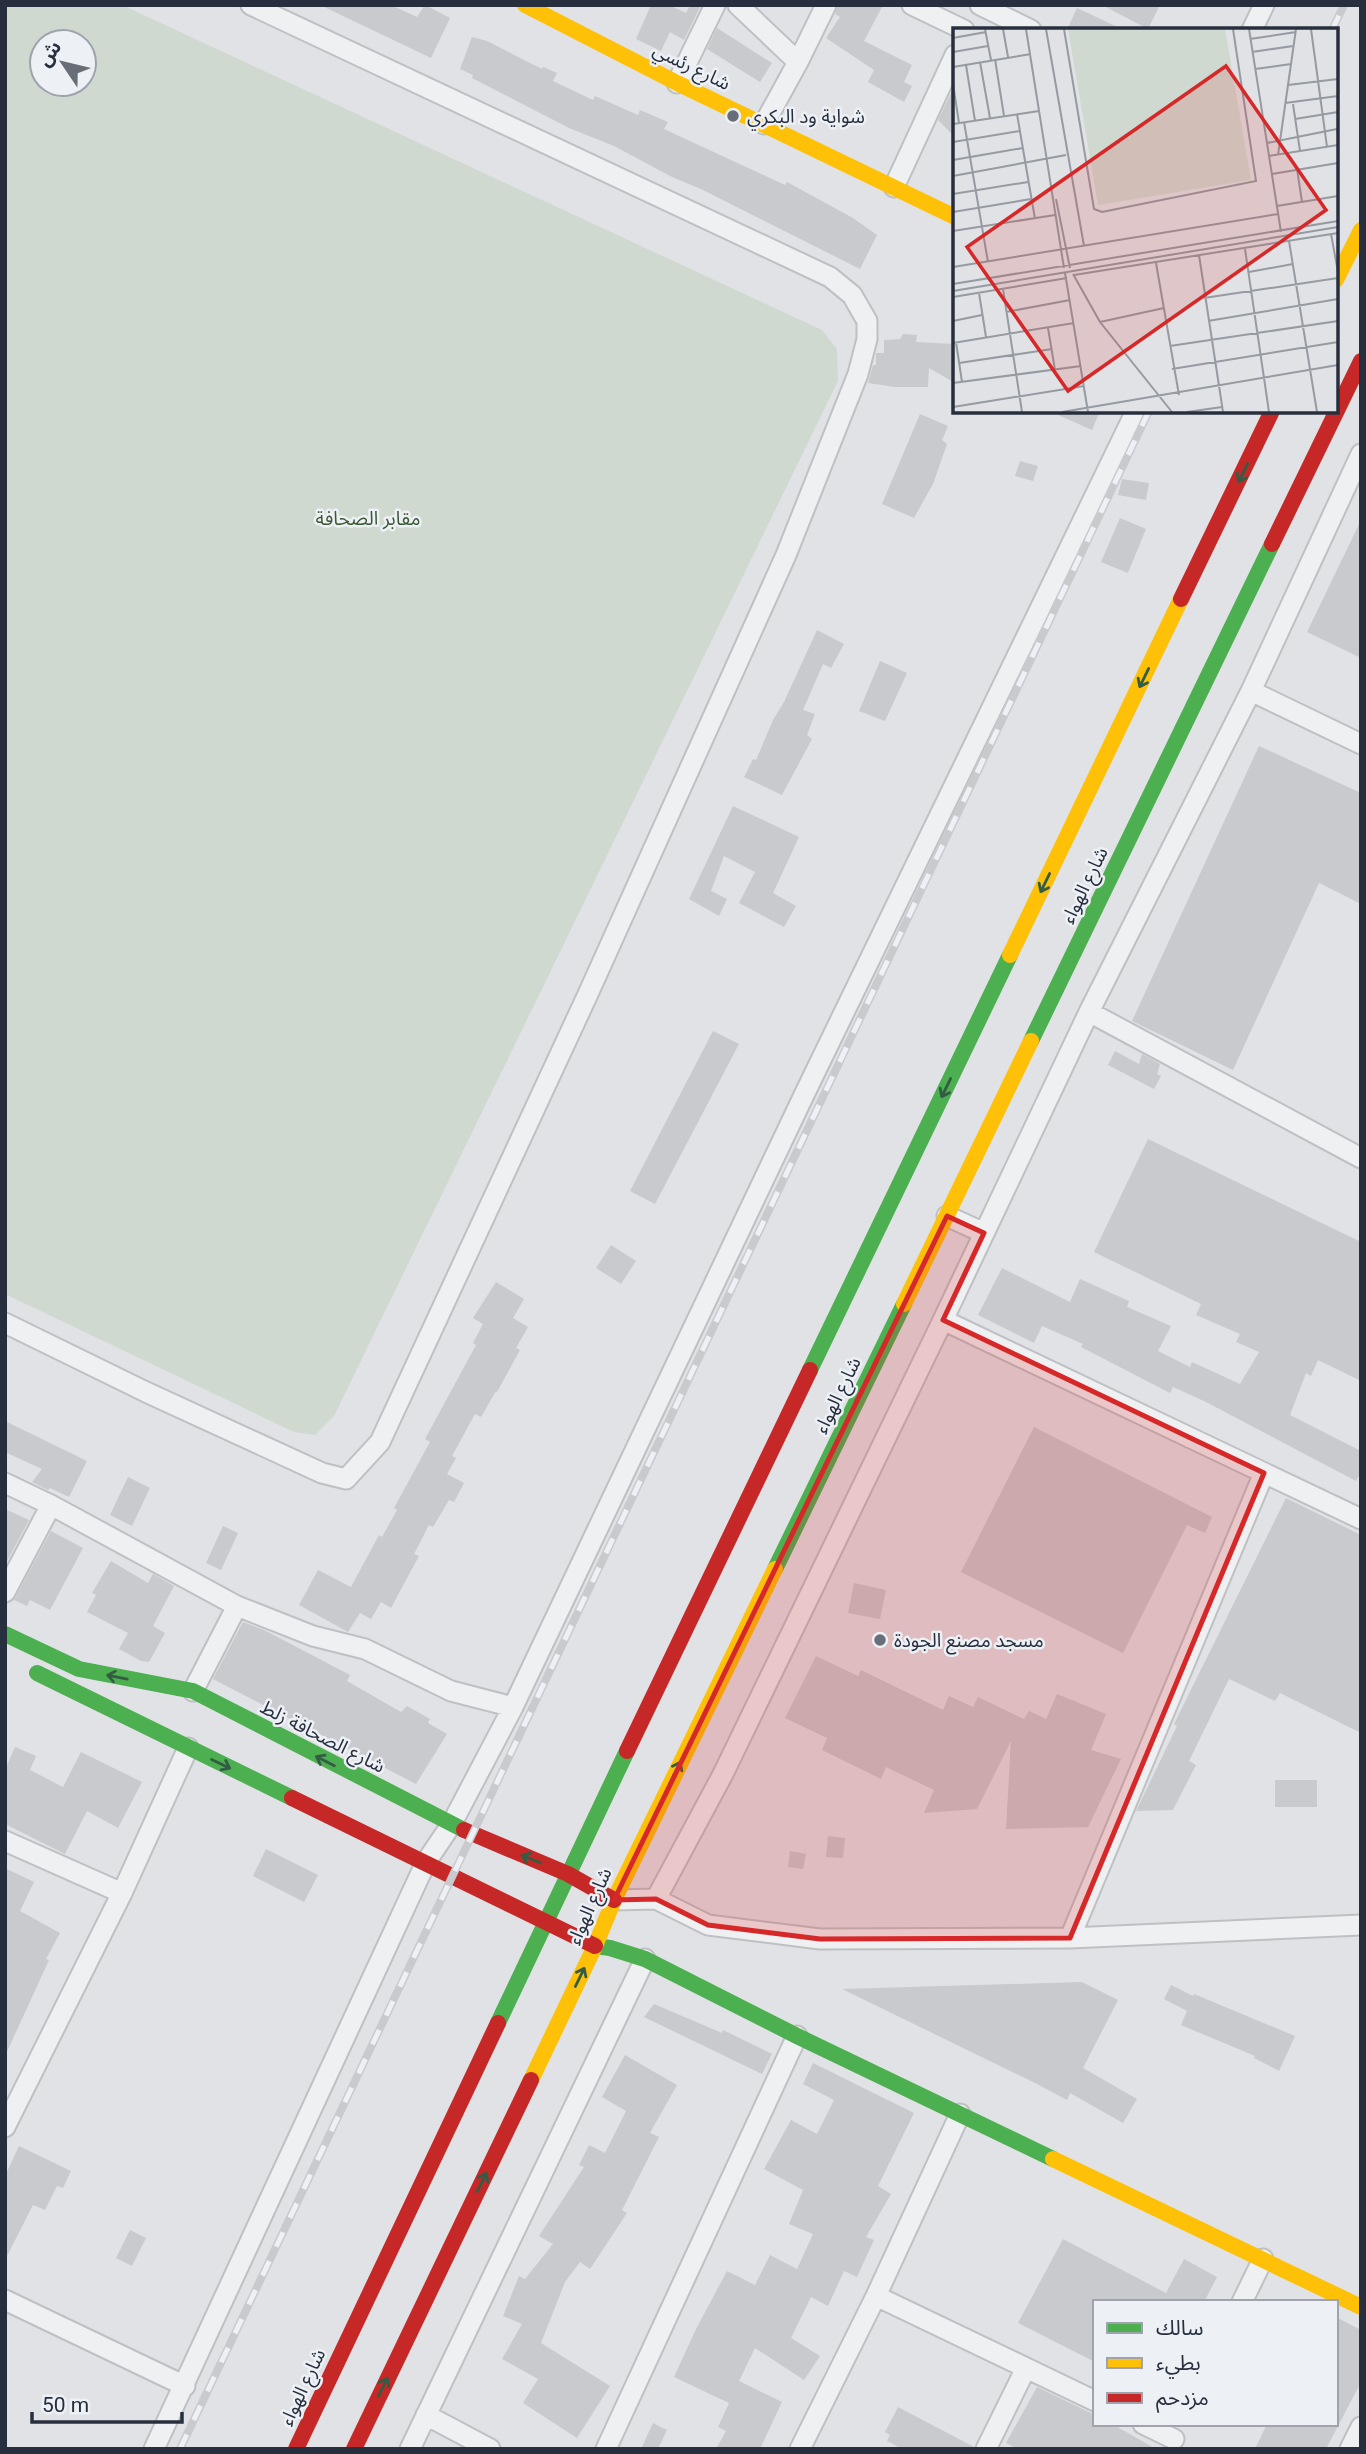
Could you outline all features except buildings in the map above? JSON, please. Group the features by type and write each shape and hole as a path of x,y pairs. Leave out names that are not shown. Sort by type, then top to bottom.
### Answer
{"main road":[{"name":"شارع رئسي","path":"534,7 677,83 953,216"},
{"path":"1338,276 1361,230"},
{"name":"شارع الهواء","path":"1339,402 1361,361"},
{"name":"شارع الهواء","path":"296,2449 568,1874 1271,413"},
{"name":"شارع الهواء","path":"354,2449 595,1946 614,1900 1334,413"},
{"name":"شارع الصحافة زلط","path":"5,1634 79,1669 193,1691 451,1825 568,1874 614,1900"},
{"path":"27,1669 595,1946 645,1959 797,2036 1361,2307"}],"street":[{"path":"5,1323 146,1392 321,1472 346,1479 380,1442 582,1007 786,555 858,374 867,339 867,321 852,295 830,277 251,5"},
{"path":"677,83 715,5"},
{"path":"738,5 799,62"},
{"path":"764,124 799,62 826,5"},
{"path":"912,5 961,28"},
{"path":"966,28 979,5 1027,28"},
{"path":"1253,28 1264,5"},
{"path":"894,187 953,59"},
{"path":"1339,402 1361,413"},
{"path":"154,2449 426,1862 451,1825 513,1706 810,1083 1135,413"},
{"path":"656,1899 723,1774 1089,1012 1251,691 1361,454"},
{"path":"1251,691 1361,744"},
{"path":"1089,1012 1361,1158"},
{"path":"947,1216 984,1233"},
{"path":"943,1320 1361,1519"},
{"path":"1070,1938 1264,1473"},
{"path":"5,1483 51,1505 237,1606 313,1636 365,1649 451,1691 513,1706"},
{"path":"5,1592 51,1505"},
{"path":"193,1691 237,1606"},
{"path":"8,2114 122,1893 188,1748"},
{"path":"5,1841 122,1893"},
{"path":"614,1900 656,1899 708,1925 820,1939 1070,1938 1361,1924"},
{"path":"410,2449 645,1959"},
{"path":"607,2449 797,2036"},
{"path":"800,2449 876,2296 960,2114"},
{"path":"1243,2300 1263,2259"},
{"path":"876,2296 1093,2400"},
{"path":"5,2300 185,2386"},
{"path":"986,2449 1026,2368"},
{"path":"426,2415 490,2449"},
{"path":"1148,2426 1174,2437"},
{"path":"1350,2449 1361,2427"}],"highlighted area":[{"path":"947,1216 984,1233 943,1320 1264,1473 1070,1938 820,1939 708,1925 656,1899 614,1900"}],"green space":[{"name":"مقابر الصحافة","path":"5,5 122,5 822,330 837,349 838,381 334,1416 315,1435 294,1432 5,1294"}],"railway":[{"path":"1333,28 1344,5"},
{"path":"180,2449 1148,413"}],"traffic: fast":[{"path":"1031,1041 1272,544"},
{"path":"810,1370 1010,955"},
{"path":"775,1569 904,1304"},
{"path":"5,1634 79,1669 193,1691 464,1830"},
{"path":"37,1673 292,1798"},
{"path":"498,2023 627,1751"},
{"path":"595,1946 645,1959 797,2036 1053,2159"}],"traffic: slow":[{"path":"525,5 677,83 953,216"},
{"path":"1338,276 1361,230"},
{"path":"1010,955 1181,599"},
{"path":"904,1304 1031,1041"},
{"path":"531,2080 614,1900 775,1569"},
{"path":"1053,2159 1361,2307"}],"traffic: jam":[{"path":"1338,408 1361,361"},
{"path":"1181,599 1271,413"},
{"path":"1272,544 1336,413"},
{"path":"627,1751 810,1370"},
{"path":"292,1798 595,1946"},
{"path":"464,1830 568,1874 614,1900"},
{"path":"296,2449 498,2023"},
{"path":"354,2449 531,2080"}],"place":[{"name":"شواية ود البكري","path":"733,116"},
{"name":"مسجد مصنع الجودة","path":"880,1640"}]}
